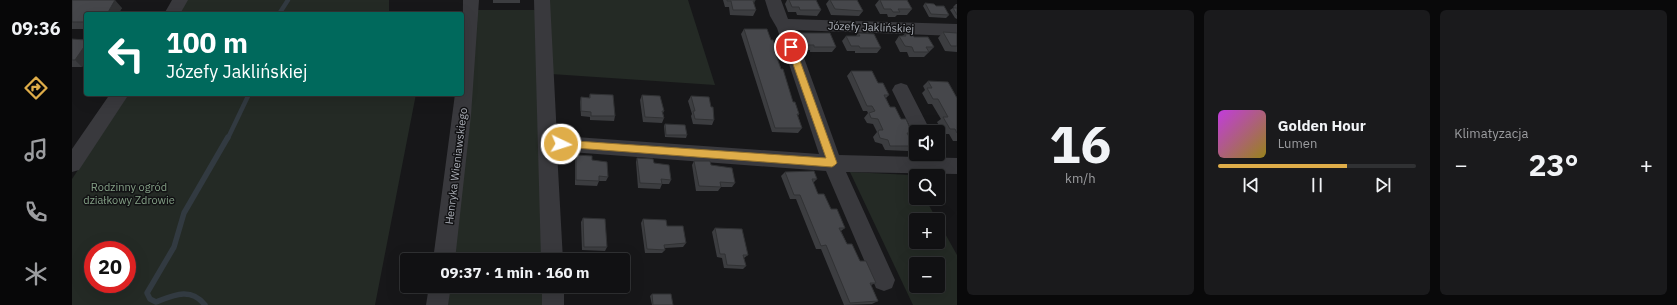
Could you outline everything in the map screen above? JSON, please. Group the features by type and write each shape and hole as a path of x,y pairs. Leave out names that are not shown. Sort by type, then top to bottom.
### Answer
{"street":[{"path":"173,12 180,0"},
{"name":"Henryka Wieniawskiego","path":"464,90 471,0"},
{"path":"542,0 552,253"},
{"path":"772,0 778,16 785,28 832,163 884,280"},
{"name":"Józefy Jaklińskiej","path":"785,28 791,24 957,30"},
{"path":"901,90 918,125"},
{"path":"72,164 119,96"},
{"name":"Henryka Wieniawskiego","path":"445,253 464,96"},
{"path":"561,144 832,163 943,162"},
{"path":"437,305 439,293"},
{"path":"553,293 553,305"}],"green space":[{"path":"186,0 389,0 389,12 181,12"},
{"path":"549,0 688,0 715,85 551,74"},
{"path":"475,10 538,10 544,253 453,253"},
{"name":"Rodzinny ogród działkowy Zdrowie","path":"127,96 416,96 375,305 72,305 72,179"},
{"path":"850,172 909,175 909,205 929,205 933,213 909,213 909,249 945,249 945,234 957,255 957,305 913,305"},
{"path":"448,293 545,293 545,305 446,305"}],"building":[{"path":"72,0 115,0 108,12 84,12 84,22 72,22"},
{"path":"727,0 755,0 753,1 756,10 733,10 731,1"},
{"path":"789,0 816,0 821,10 800,10 799,7 792,7"},
{"path":"830,0 857,0 863,11 835,9"},
{"path":"880,0 907,0 912,9 898,9 900,12 893,12 891,9 884,9"},
{"path":"925,3 934,4 936,6 944,6 949,15 931,14"},
{"path":"953,8 957,8 957,15"},
{"path":"744,29 767,29 771,40 773,40 777,49 774,49 781,69 783,69 793,102 795,102 802,128 775,128"},
{"path":"943,32 957,33 957,46 951,46"},
{"path":"801,33 830,33 836,47 814,47 814,45 805,45"},
{"path":"858,33 874,34 881,48 860,48 859,46 851,46 846,36 860,36"},
{"path":"905,34 912,34 914,37 928,37 934,47 926,47 929,52 914,52 912,47 905,46 899,36 906,36"},
{"path":"72,39 84,40 84,47 75,60 72,60"},
{"path":"851,71 872,71 878,83 883,83 889,95 884,95 890,107 895,107 901,119 906,119 909,126 909,133 907,133 909,137 909,146 890,146 888,140 880,138 878,132 879,130 883,130 878,119 871,118 869,113 875,111 872,106 867,106"},
{"path":"928,81 948,82 957,98 957,133 955,129 950,129 943,117 948,117 938,99 933,99 927,88 932,88"},
{"path":"590,94 613,95 615,116 591,116 591,112 581,111 581,97 590,98"},
{"path":"642,95 660,96 664,111 662,111 664,118 645,117"},
{"path":"691,96 709,97 711,107 713,107 714,120 695,119 693,111 695,111"},
{"path":"665,124 685,125 687,135 666,135"},
{"path":"576,155 592,156 592,160 607,162 608,177 599,176 599,181 576,180"},
{"path":"637,158 653,159 654,163 669,165 671,180 661,179 662,184 640,183"},
{"path":"694,161 710,161 711,165 732,168 735,183 720,182 721,187 699,186"},
{"path":"814,171 817,179 812,179 818,194 824,194 831,209 837,209 845,228 839,228 847,244 852,244 860,261 866,261 876,283 870,283 878,301 850,303 826,245 821,246 800,195 794,195 785,172"},
{"path":"583,218 605,219 607,247 584,247"},
{"path":"643,219 666,220 667,226 683,226 686,243 664,245 665,250 647,249"},
{"path":"715,228 742,229 748,255 743,255 746,266 727,265 725,254 720,254"},
{"path":"652,294 671,294 673,305 653,305"}],"waterway":[{"path":"280,12 288,0"},
{"path":"228,138 248,96"},
{"path":"205,305 200,299 188,294 176,295 156,302 150,299 147,293 174,247 184,213 228,137"}],"route":[{"path":"561,144 832,163 791,47"}]}
